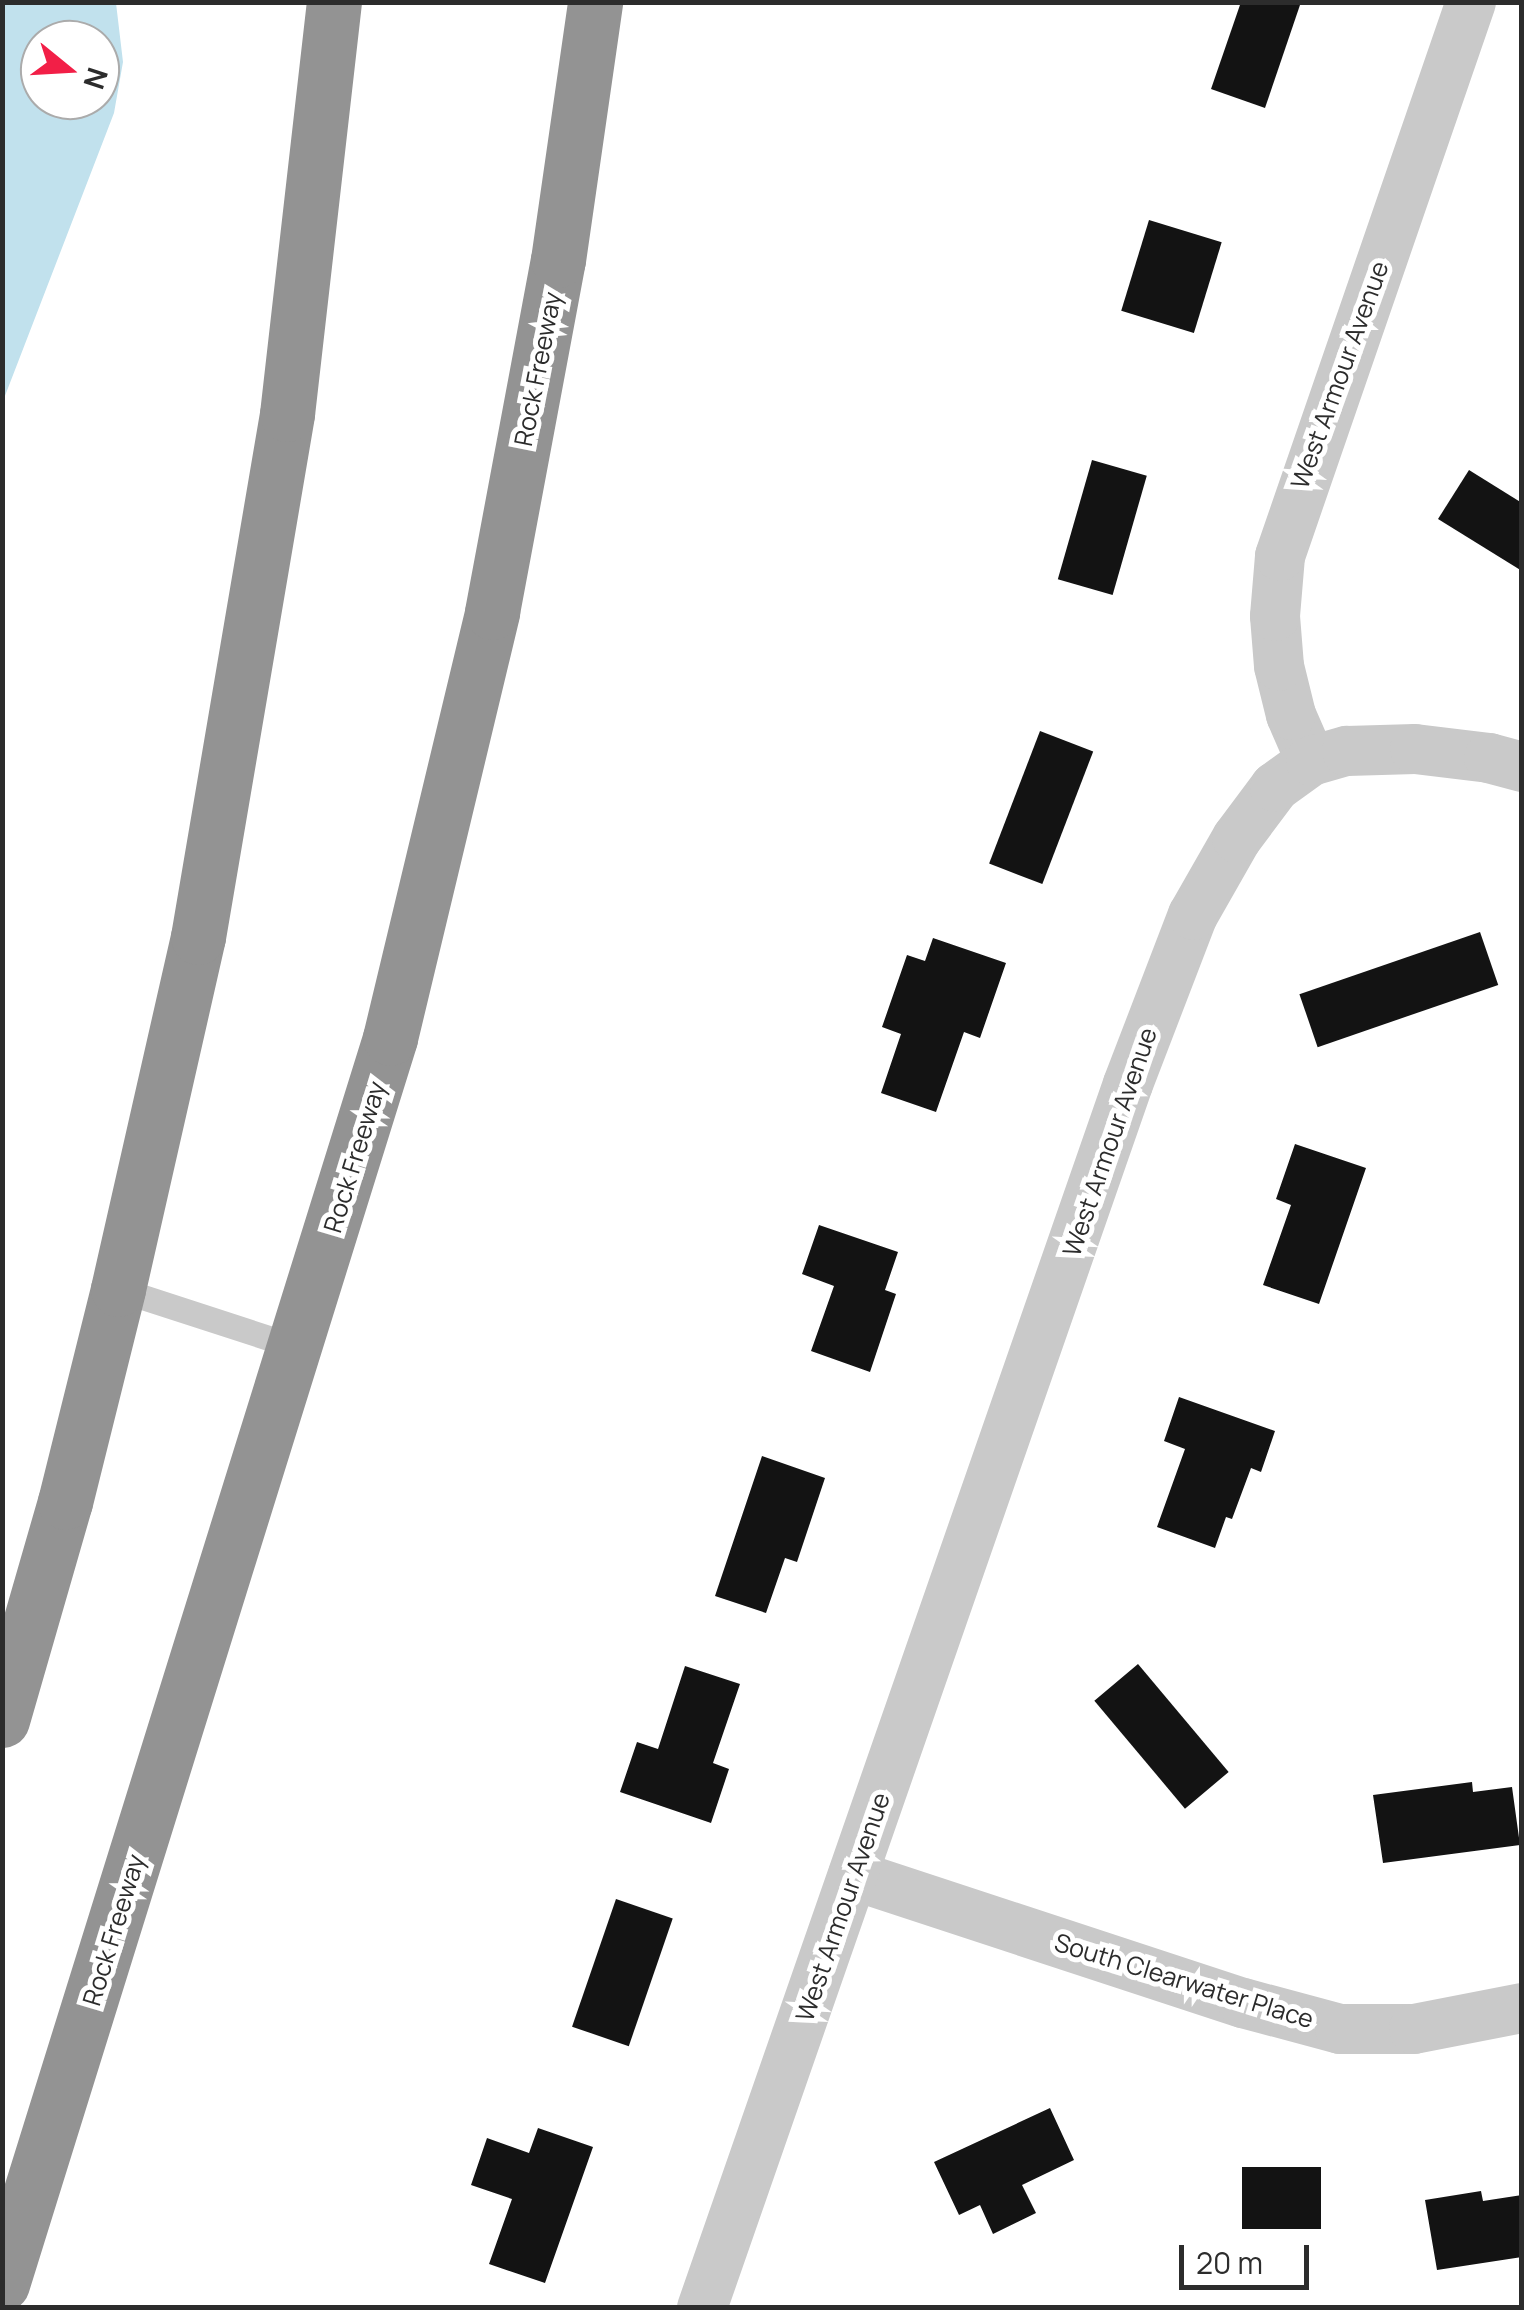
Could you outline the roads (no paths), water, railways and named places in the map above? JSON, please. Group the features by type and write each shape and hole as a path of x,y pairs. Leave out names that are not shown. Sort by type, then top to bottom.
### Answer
{"highway":[{"path":"2,1720 65,1502 118,1290 198,936 258,603 287,414 334,2"},
{"name":"Rock Freeway","path":"2,2284 297,1348 390,1038 488,630 558,260 594,2"}],"street":[{"name":"West Armour Avenue","path":"702,2308 1128,1084 1193,915 1237,838 1275,787 1311,762 1291,715 1279,666 1275,616 1280,556 1471,2"},
{"path":"1311,762 1346,750 1415,749 1489,758 1522,767"},
{"name":"South Clearwater Place","path":"853,1875 1243,2002 1340,2028 1414,2029 1522,2008"}],"lane":[{"path":"118,1290 297,1348"}],"water":[{"path":"3,2 116,3 118,20 20,20 20,120 111,120 3,401"},
{"path":"120,37 123,62 120,79"}]}
